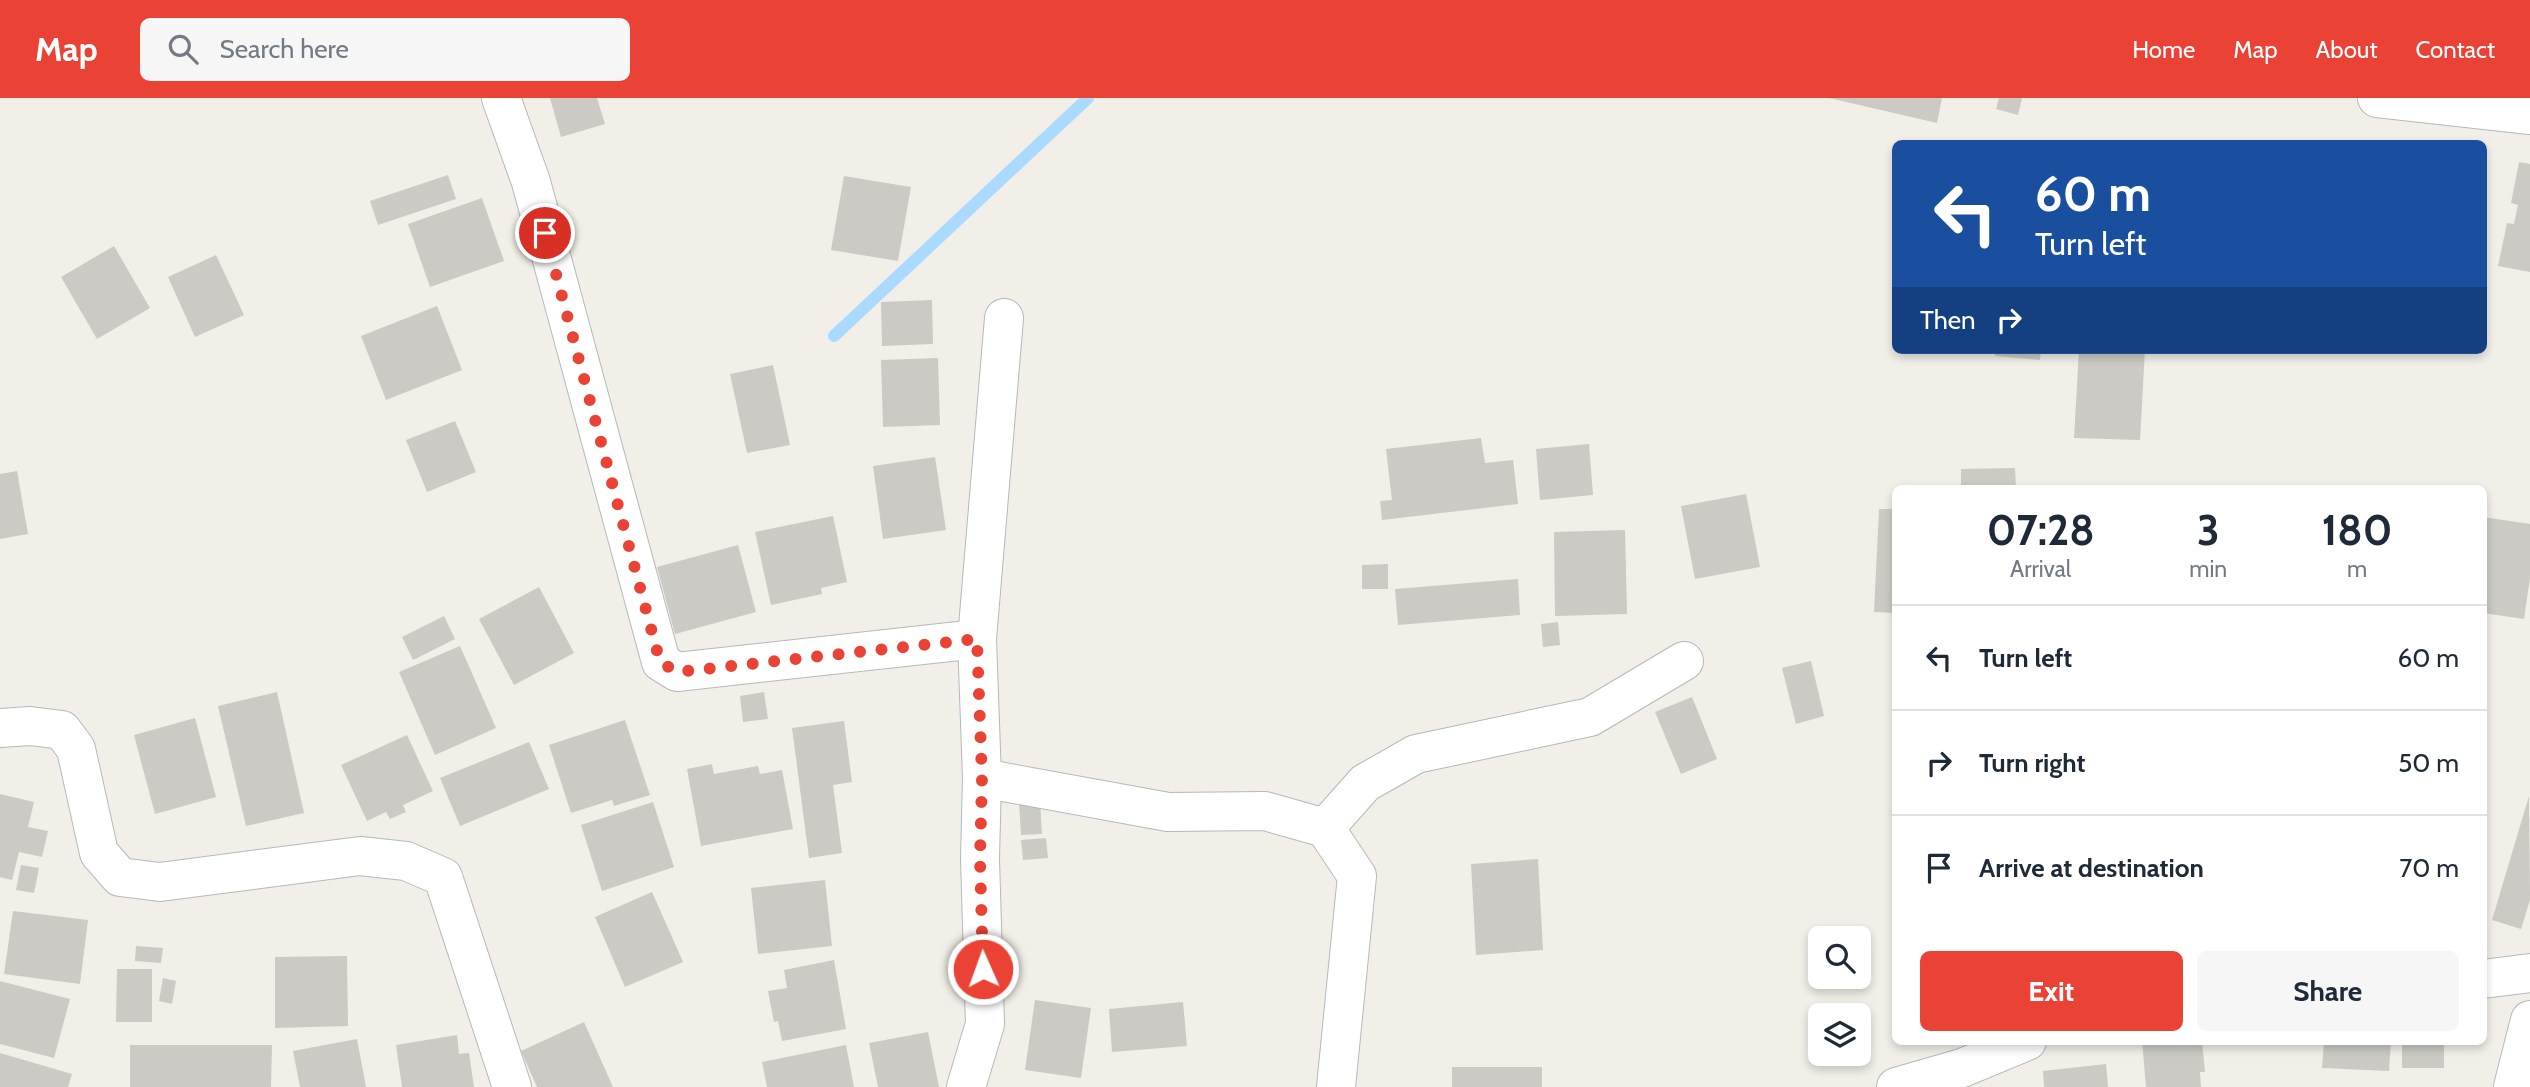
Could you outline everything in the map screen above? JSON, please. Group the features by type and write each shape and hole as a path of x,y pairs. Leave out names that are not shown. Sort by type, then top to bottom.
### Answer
{"street":[{"path":"501,98 531,182 660,662 677,672 977,639"},
{"path":"2377,98 2530,115"},
{"path":"966,1087 985,1024 980,859 982,778 977,639 1004,318"},
{"path":"1325,828 1365,783 1416,754 1590,717 1684,661"},
{"path":"0,728 30,726 62,730 76,749 99,853 120,877 160,882 360,856 406,861 443,877 512,1087"},
{"path":"982,778 1168,812 1265,811 1325,828 1357,876 1336,1087"},
{"path":"2487,978 2530,973"},
{"path":"2513,1087 2530,1020"},
{"path":"1896,1087 1962,1068 2017,1045"}],"building":[{"path":"550,98 597,98 605,124 561,137"},
{"path":"1829,98 1942,98 1937,123"},
{"path":"1999,98 2022,98 2018,115 1996,109"},
{"path":"2519,162 2530,164 2530,272 2498,266 2507,223 2514,224 2518,205 2511,203"},
{"path":"448,175 456,199 378,225 370,201"},
{"path":"844,176 911,187 898,261 831,250"},
{"path":"482,198 504,261 430,287 408,224"},
{"path":"114,246 150,308 97,339 61,277"},
{"path":"216,255 244,315 195,337 168,277"},
{"path":"932,300 933,344 882,346 881,302"},
{"path":"437,306 462,370 386,400 361,336"},
{"path":"1995,354 2041,354 2040,360"},
{"path":"2079,354 2145,354 2140,440 2074,438"},
{"path":"938,358 940,425 883,427 881,360"},
{"path":"773,365 790,445 747,453 730,374"},
{"path":"455,421 476,472 427,492 406,440"},
{"path":"1481,438 1485,463 1513,460 1518,504 1382,520 1380,501 1392,500 1386,449"},
{"path":"1589,444 1593,495 1540,500 1536,449"},
{"path":"935,457 946,530 883,539 873,466"},
{"path":"2015,468 2016,485 1961,485 1961,469"},
{"path":"17,471 28,534 0,539 0,474"},
{"path":"1746,494 1760,567 1695,579 1681,506"},
{"path":"1879,509 1892,509 1892,613 1874,612"},
{"path":"833,516 847,582 821,588 822,594 771,605 755,532"},
{"path":"2487,518 2530,524 2530,578 2524,619 2487,614"},
{"path":"1625,530 1627,614 1555,616 1554,532"},
{"path":"738,545 756,612 675,634 657,567"},
{"path":"1388,564 1388,589 1362,589 1362,565"},
{"path":"1518,579 1520,615 1398,625 1395,589"},
{"path":"539,587 574,653 514,685 479,619"},
{"path":"444,616 455,639 413,660 402,637"},
{"path":"1558,622 1560,645 1543,647 1541,624"},
{"path":"460,646 496,728 435,755 399,672"},
{"path":"1811,661 1824,716 1796,724 1782,668"},
{"path":"277,692 304,813 246,826 218,706"},
{"path":"764,692 768,719 743,722 740,696"},
{"path":"1692,697 1717,759 1681,774 1655,712"},
{"path":"195,718 216,797 155,814 134,735"},
{"path":"625,720 650,795 614,806 612,800 571,813 549,745"},
{"path":"844,721 852,782 833,785 842,853 809,858 792,728"},
{"path":"407,735 433,791 403,805 406,812 390,819 386,812 367,821 341,765"},
{"path":"529,742 549,789 460,826 440,778"},
{"path":"712,764 714,774 758,766 760,774 782,770 793,829 701,846 687,769"},
{"path":"0,794 34,802 28,827 48,831 42,857 19,852 12,880 0,877"},
{"path":"2529,796 2530,900 2521,929 2492,920"},
{"path":"1040,801 1042,834 1021,835 1019,802"},
{"path":"653,802 674,867 602,891 581,825"},
{"path":"1046,838 1048,858 1023,860 1021,840"},
{"path":"1538,859 1543,950 1476,955 1471,864"},
{"path":"21,865 39,868 34,893 16,890"},
{"path":"825,880 832,946 758,954 751,888"},
{"path":"652,892 683,962 625,987 595,917"},
{"path":"13,911 88,920 80,984 4,974"},
{"path":"136,946 163,948 161,963 135,961"},
{"path":"347,956 348,1026 275,1028 275,957"},
{"path":"834,960 846,1029 782,1041 778,1021 774,1022 768,991 787,988 784,970"},
{"path":"117,969 152,969 152,1022 116,1022"},
{"path":"163,978 176,981 172,1004 159,1001"},
{"path":"0,981 70,999 54,1058 0,1044"},
{"path":"1035,1000 1091,1008 1081,1078 1025,1070"},
{"path":"1183,1002 1187,1046 1112,1052 1109,1009"},
{"path":"584,1022 613,1087 537,1087 521,1051"},
{"path":"928,1032 939,1087 878,1087 869,1043"},
{"path":"457,1035 459,1054 469,1053 474,1087 402,1087 396,1045"},
{"path":"357,1039 366,1087 300,1087 293,1051"},
{"path":"130,1045 272,1045 271,1087 130,1087"},
{"path":"846,1045 854,1087 767,1087 762,1062"},
{"path":"2142,1045 2202,1045 2205,1072 2200,1072 2201,1087 2146,1087"},
{"path":"2324,1045 2391,1045 2389,1071 2322,1068"},
{"path":"2402,1045 2444,1045 2444,1068 2402,1068"},
{"path":"0,1053 72,1074 68,1087 0,1087"},
{"path":"2106,1064 2108,1087 2044,1087 2043,1071"},
{"path":"1452,1067 1542,1067 1542,1087 1452,1087"}],"waterway":[{"path":"834,336 1088,98"}],"route":[{"path":"545,233 660,662 677,672 977,639 982,778 980,859 983,969"}]}
